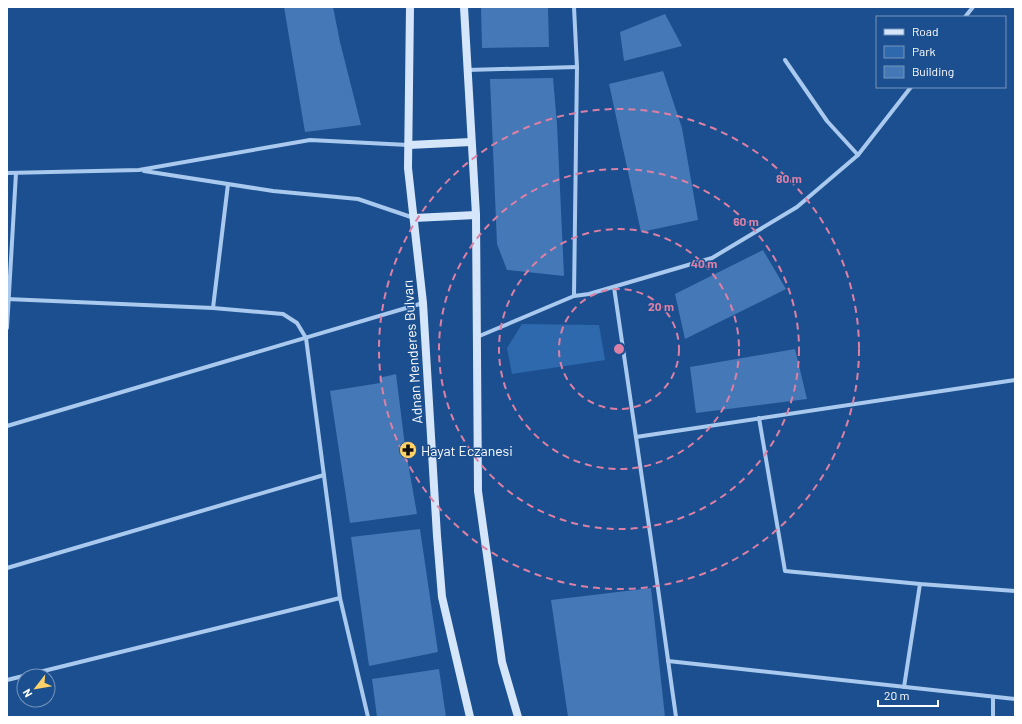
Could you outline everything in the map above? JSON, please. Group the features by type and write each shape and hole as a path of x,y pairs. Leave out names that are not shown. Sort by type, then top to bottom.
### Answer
{"main road":[{"name":"Adnan Menderes Bulvarı","path":"410,7 408,168 423,304 442,597 470,717"},
{"path":"464,7 476,215 478,491 502,662 518,717"},
{"path":"409,145 471,142"},
{"path":"414,218 476,215"}],"street":[{"path":"574,7 577,67 574,296"},
{"path":"966,16 973,7"},
{"path":"785,60 827,121 858,155"},
{"path":"467,70 577,67"},
{"path":"477,337 574,296 589,294 712,258 797,207 858,155 909,88"},
{"path":"7,173 139,170 310,140 409,145"},
{"path":"139,170 273,191 358,199 414,218"},
{"path":"7,328 16,172"},
{"path":"213,308 228,184"},
{"path":"614,287 676,717"},
{"path":"8,299 213,308 283,314 297,323 306,338 340,598 368,717"},
{"path":"7,426 423,304"},
{"path":"636,437 1015,380"},
{"path":"758,418 784,570 920,584 1015,591"},
{"path":"7,568 324,475"},
{"path":"904,687 920,584"},
{"path":"7,680 340,598"},
{"path":"668,661 1015,699"},
{"path":"993,697 993,717"}],"green space":[{"path":"522,324 599,325 605,360 512,374 507,348"}],"building":[{"path":"284,7 333,7 340,42 361,125 305,132"},
{"path":"481,7 548,7 549,47 482,48"},
{"path":"665,14 682,46 624,61 620,32"},
{"path":"663,71 682,128 698,220 641,232 609,84"},
{"path":"553,78 557,124 564,276 507,270 497,244 490,79"},
{"path":"763,250 786,289 685,339 675,294"},
{"path":"795,349 807,399 696,413 690,367"},
{"path":"396,374 405,446 417,514 350,523 330,391 380,383 379,378"},
{"path":"420,529 438,652 369,666 351,537"},
{"path":"651,588 665,717 568,717 551,600"},
{"path":"439,669 446,717 377,717 372,679"}],"place":[{"name":"Hayat Eczanesi","path":"408,450"}]}
